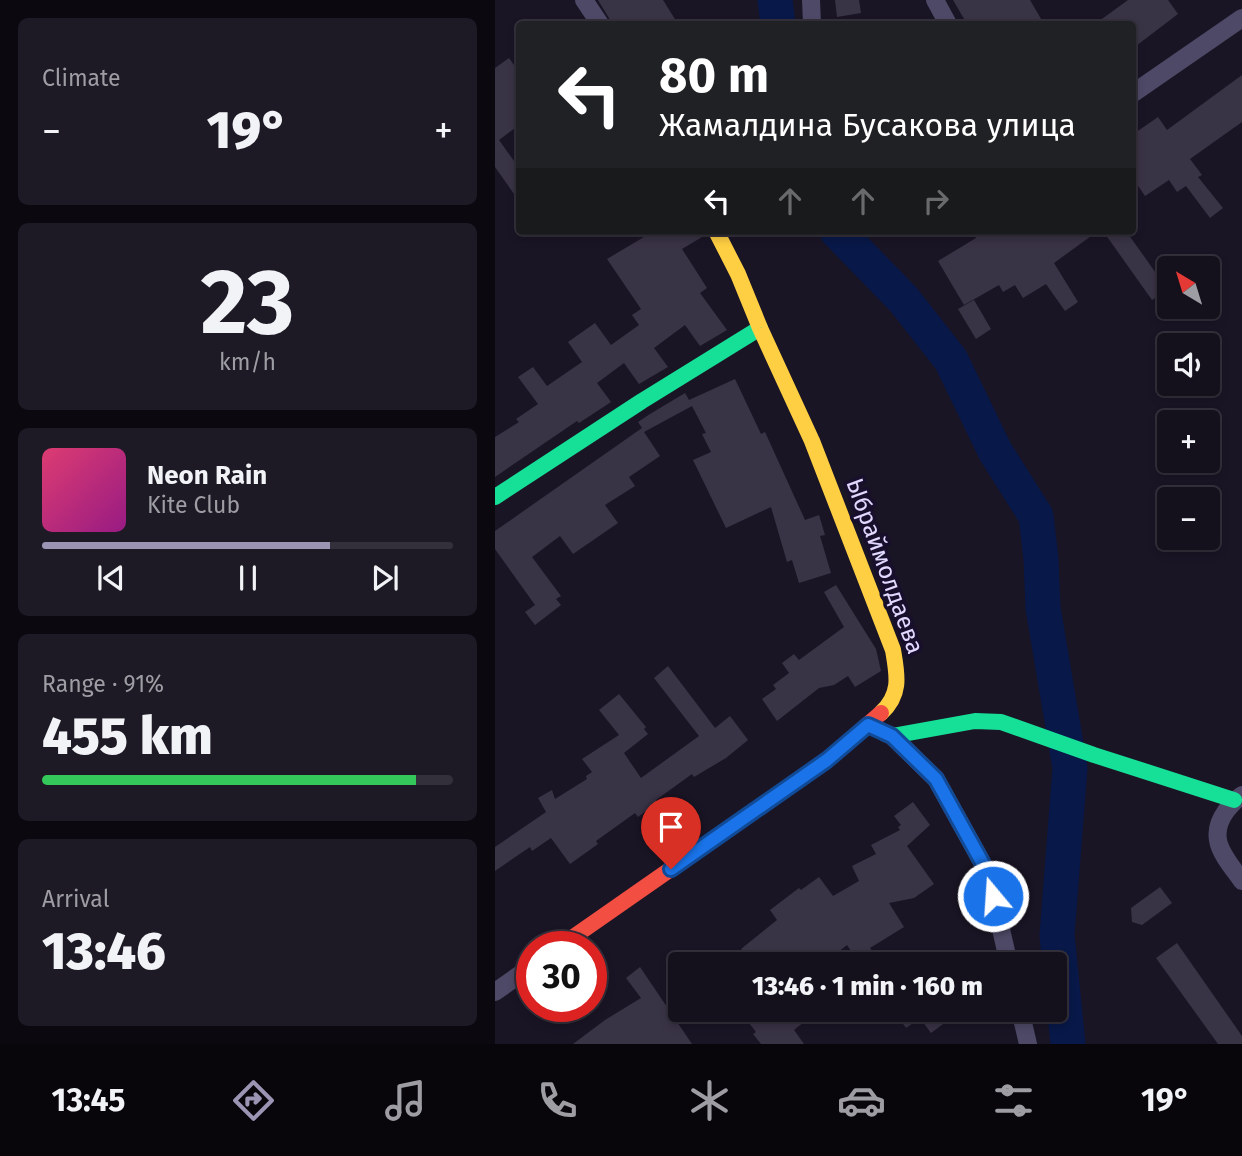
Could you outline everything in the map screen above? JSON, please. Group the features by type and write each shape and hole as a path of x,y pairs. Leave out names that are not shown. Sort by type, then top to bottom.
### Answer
{"street":[{"path":"584,0 598,21"},
{"path":"811,0 812,21"},
{"path":"935,0 946,21"},
{"path":"1136,91 1242,18"},
{"name":"Ыбраймолдаева","path":"582,931 827,760 887,708 899,682 895,658 812,441 738,274 717,235"},
{"path":"495,497 760,328"},
{"path":"892,736 975,722 1001,722 1094,755 1238,798 1218,822 1217,839 1223,855 1242,881"},
{"path":"868,725 892,736 936,779 988,873 1006,952"},
{"path":"495,992 516,977"},
{"path":"1023,1022 1028,1044"}],"building":[{"path":"598,0 663,0 676,21 610,21"},
{"path":"835,0 859,0 861,13 837,17"},
{"path":"953,0 1030,0 1042,21 965,21"},
{"path":"1128,0 1168,0 1178,14 1136,46 1136,21 1099,21"},
{"path":"509,58 516,68 516,127 499,140 516,164 516,197 495,167 495,68"},
{"path":"1242,75 1242,122 1190,159 1202,175 1198,177 1223,208 1210,218 1186,186 1177,192 1169,180 1145,196 1136,183 1136,132 1158,117 1167,130"},
{"path":"647,235 701,235 682,249 707,288 700,293 727,330 700,346 685,325 654,348 668,367 639,384 624,363 597,383 611,402 579,423 577,421 495,477 495,437 519,422 516,419 538,404 518,377 533,367 547,386 582,362 568,342 595,323 611,345 639,325 632,315 641,309 607,259"},
{"path":"974,235 1092,235 1054,263 1078,302 1065,311 1046,284 1023,298 1015,285 1003,292 999,285 964,305 938,261 976,238"},
{"path":"1106,235 1129,235 1157,275 1157,297 1152,300"},
{"path":"974,300 991,329 976,339 958,309"},
{"path":"735,379 761,434 765,432 805,520 819,515 825,535 820,536 831,573 799,583 792,560 787,562 771,507 726,528 693,460 711,452 702,434 706,433 692,406 644,432 660,456 629,477 635,486 605,505 618,523 573,554 560,536 532,557 561,596 556,599 561,605 535,625 525,612 535,605 495,549 495,531 642,428 638,422 650,414 685,393 689,400"},
{"path":"836,585 876,649 881,671 855,687 848,676 834,685 819,688 777,721 762,699 776,689 773,685 789,673 782,663 794,654 799,660 844,627 824,592"},
{"path":"668,666 715,728 730,716 748,740 726,758 694,777 692,774 638,817 635,813 570,864 551,838 532,851 530,847 495,871 495,847 546,812 538,798 552,790 555,799 587,779 586,776 592,772 582,759 619,735 599,710 619,694 646,727 644,729 648,734 624,753 641,778 699,736 654,678"},
{"path":"913,802 930,825 907,846 934,884 914,898 889,903 904,927 870,948 873,952 852,952 847,945 838,952 743,952 741,949 777,920 770,910 799,888 801,890 819,877 833,896 859,881 852,866 876,854 871,845 900,830 898,827 901,825 894,816"},
{"path":"1160,887 1172,903 1142,925 1132,922 1131,908"},
{"path":"1177,943 1242,1036 1242,1044 1218,1044 1156,958"},
{"path":"640,967 668,1008 668,1022 677,1022 692,1044 573,1044 641,998 626,978"},
{"path":"748,1022 804,1022 794,1030 804,1044 761,1044 753,1034 756,1032"},
{"path":"902,1022 914,1022 906,1028"},
{"path":"923,1022 946,1022 931,1033"}],"waterway":[{"path":"775,0 778,21"},
{"path":"841,235 904,300 951,360 995,451 1036,516 1043,608 1070,768 1057,935 1068,1044"}],"traffic: fast":[{"path":"495,497 760,328"},
{"path":"892,736 975,721 1001,722 1234,800"}],"traffic: slow":[{"path":"718,235 812,441 893,650 895,691 888,706 881,713"}],"traffic: jam":[{"path":"582,931 827,760 881,713"}],"route":[{"path":"671,869 827,760 868,725 892,736 936,779 988,873 993,896"}]}
